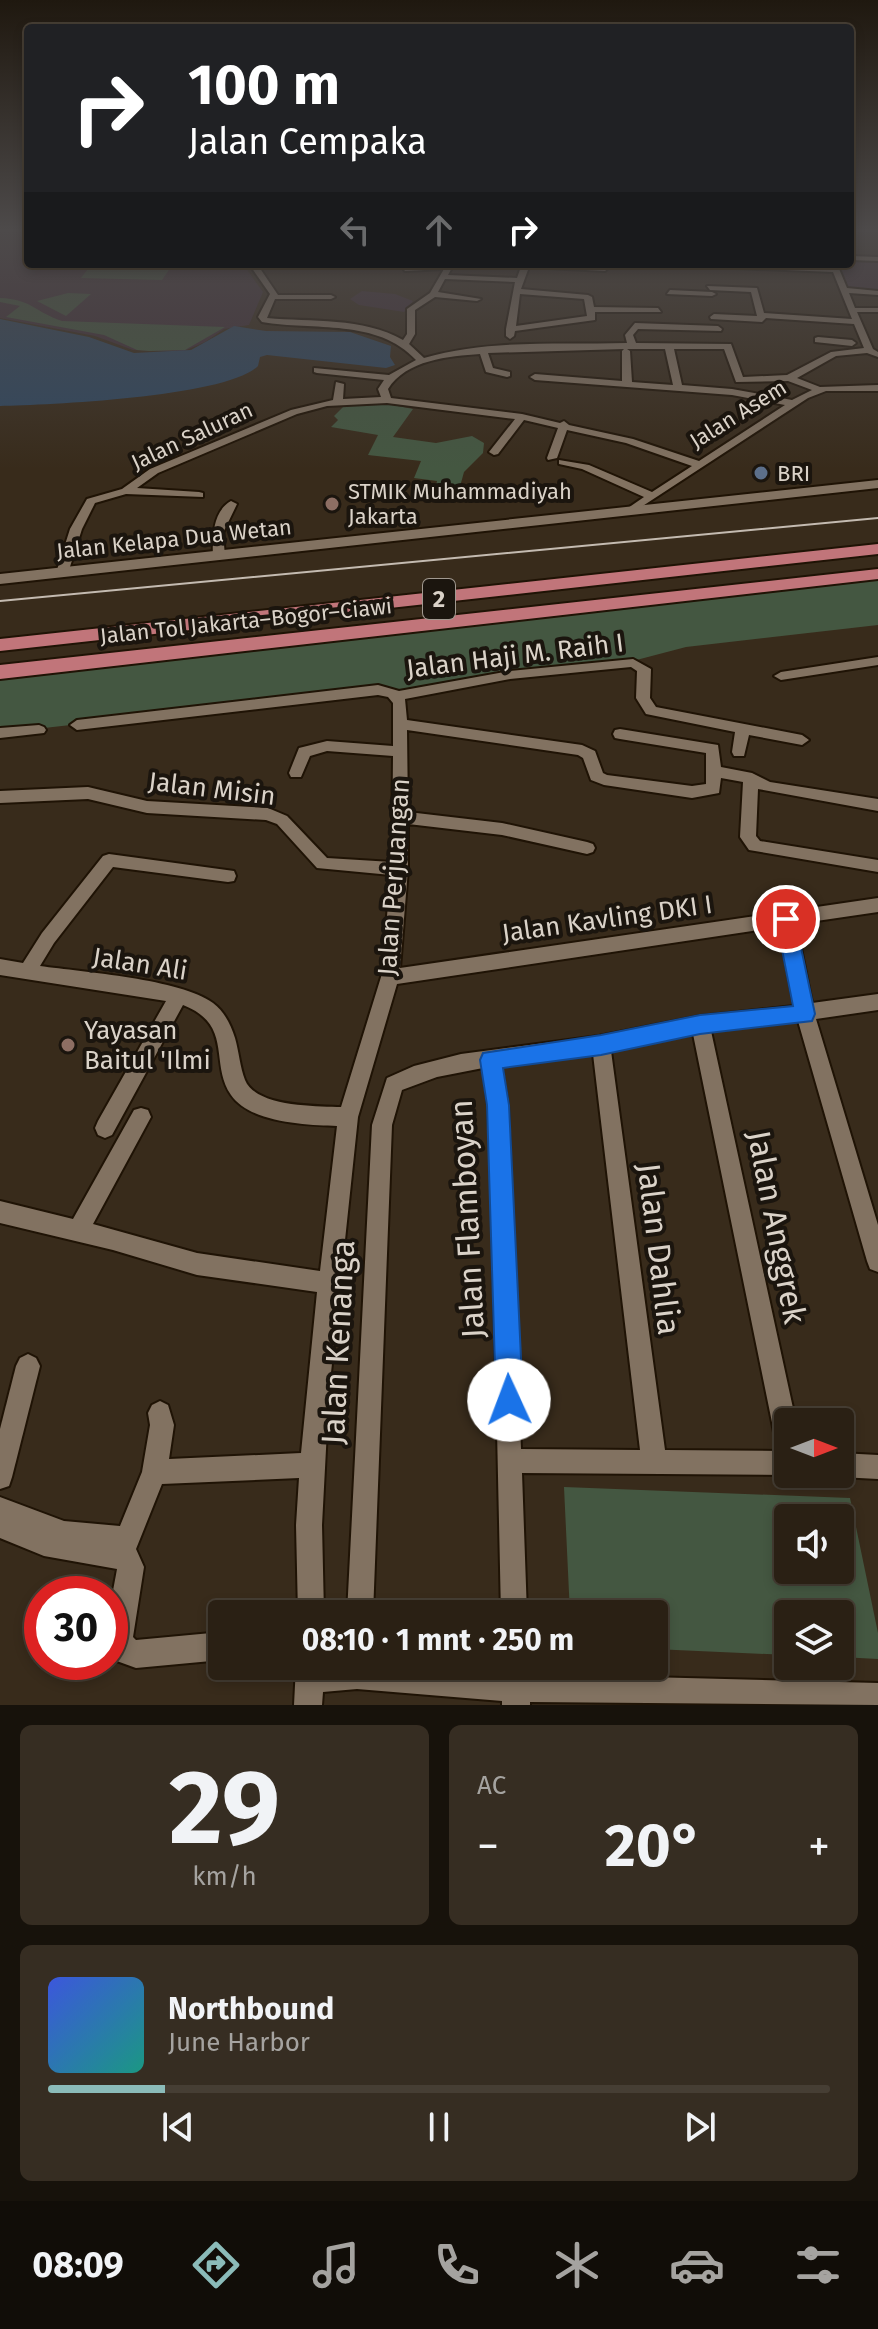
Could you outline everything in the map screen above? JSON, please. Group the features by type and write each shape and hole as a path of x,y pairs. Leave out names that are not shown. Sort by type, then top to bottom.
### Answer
{"highway":[{"name":"Jalan Tol Jakarta–Bogor–Ciawi","path":"0,645 878,549"},
{"name":"Jalan Tol Jakarta–Bogor–Ciawi","path":"0,675 39,668 878,574"}],"street":[{"path":"268,310 263,319 376,332 406,342 422,361"},
{"path":"406,342 411,334 411,310"},
{"path":"513,310 510,329 516,348"},
{"path":"510,329 590,320 591,310"},
{"path":"629,310 658,310"},
{"path":"713,310 732,392"},
{"path":"714,317 762,319 759,310"},
{"path":"871,350 854,310 878,310"},
{"path":"761,315 858,322"},
{"path":"627,385 632,327 718,329"},
{"path":"862,332 878,333"},
{"path":"818,340 871,350"},
{"path":"387,400 383,389 390,378 422,361 446,354 516,348 728,346 739,380 789,378 818,389"},
{"path":"669,348 678,388"},
{"path":"789,378 834,354 871,350"},
{"path":"484,353 489,370 507,374"},
{"path":"317,370 390,378"},
{"path":"535,377 732,392 791,403"},
{"path":"338,403 339,384"},
{"name":"Jalan Asem","path":"632,510 697,464 818,389 878,388"},
{"name":"Jalan Saluran","path":"62,573 86,506 94,499 126,491 154,471 294,412 338,403 387,400 564,424 666,451 697,464"},
{"path":"494,452 522,417"},
{"path":"564,424 558,460 585,467 651,496"},
{"name":"Jalan Kelapa Dua Wetan","path":"0,579 878,484"},
{"path":"126,491 199,495"},
{"path":"219,556 217,533 231,504"},
{"path":"781,676 878,661"},
{"name":"Jalan Haji M. Raih I","path":"396,696 510,675 633,663 644,669 643,698 651,711 802,740"},
{"path":"77,725 357,692 384,691 396,696"},
{"name":"Jalan Perjuangan","path":"311,1600 309,1525 312,1465 348,1117 390,977 400,869 400,702 396,696"},
{"path":"400,724 582,750 590,755 596,776 609,781 711,792 713,749 620,734"},
{"path":"0,733 39,730"},
{"path":"739,752 742,730"},
{"path":"296,773 304,752 322,746 401,752"},
{"path":"713,771 751,779 767,787 878,805"},
{"path":"751,779 748,837 755,846 878,866"},
{"name":"Jalan Misin","path":"0,797 88,793 147,807 268,814 282,820 323,864 400,869"},
{"path":"401,817 512,830 587,848"},
{"path":"27,972 107,861 228,876"},
{"name":"Jalan Kavling DKI I","path":"390,977 878,905"},
{"path":"786,919 805,1014 878,1261"},
{"name":"Jalan Ali","path":"0,967 179,995 203,1002 219,1020 238,1089 245,1098 258,1106 348,1117"},
{"path":"105,1128 179,995"},
{"path":"491,1060 601,1045 700,1024 805,1014 878,1002"},
{"name":"Jalan Anggrek","path":"700,1024 781,1408"},
{"name":"Jalan Dahlia","path":"601,1045 654,1461"},
{"name":"Jalan Kenanga","path":"361,1600 382,1125 394,1084 491,1060"},
{"name":"Jalan Flamboyan","path":"491,1060 498,1105 512,1461 514,1600"},
{"path":"77,1232 141,1117"},
{"path":"0,1212 113,1239 197,1264 329,1283"},
{"path":"0,1477 28,1366"},
{"path":"1,1523 64,1534 128,1540 154,1472 162,1425 160,1413"},
{"path":"512,1461 774,1463"},
{"path":"154,1472 312,1465"},
{"path":"854,1466 878,1467"},
{"path":"1,1523 44,1543 127,1558 131,1567 119,1637 124,1650 136,1654 208,1647"},
{"path":"456,1680 516,1686 878,1697"}],"shaded area":[{"path":"0,310 256,310 249,325 224,329 182,352 133,350 95,336 0,318"}],"green space":[{"path":"15,310 37,310 62,321 225,327 185,350 149,351 137,350 104,335 6,317"},
{"path":"54,310 73,310 66,316"},
{"path":"383,403 413,409 393,437 436,443 472,436 484,443 483,453 464,472 456,501 433,499 437,481 414,478 421,461 368,455 378,435 331,427 338,420 334,416 346,404"},
{"path":"878,574 878,625 686,647 625,663 541,671 396,696 378,690 0,733 0,677"},
{"path":"564,1487 850,1498 851,1504 774,1504 774,1584 854,1584 854,1517 878,1633 878,1659 854,1658 854,1600 774,1600 774,1654 668,1650 668,1600 569,1600"}],"water":[{"path":"0,319 89,337 134,353 191,350 234,326 266,331 350,332 391,346 390,357 395,365 386,368 267,355 260,357 258,366 240,377 176,392 57,404 0,406"}],"tram line":[{"path":"0,601 878,518"}],"place":[{"name":"BRI","path":"761,473"},
{"name":"STMIK Muhammadiyah Jakarta","path":"332,504"},
{"name":"Yayasan Baitul 'Ilmi","path":"68,1045"}],"route":[{"path":"509,1400 498,1105 491,1060 601,1045 700,1024 805,1014 786,919"}]}
